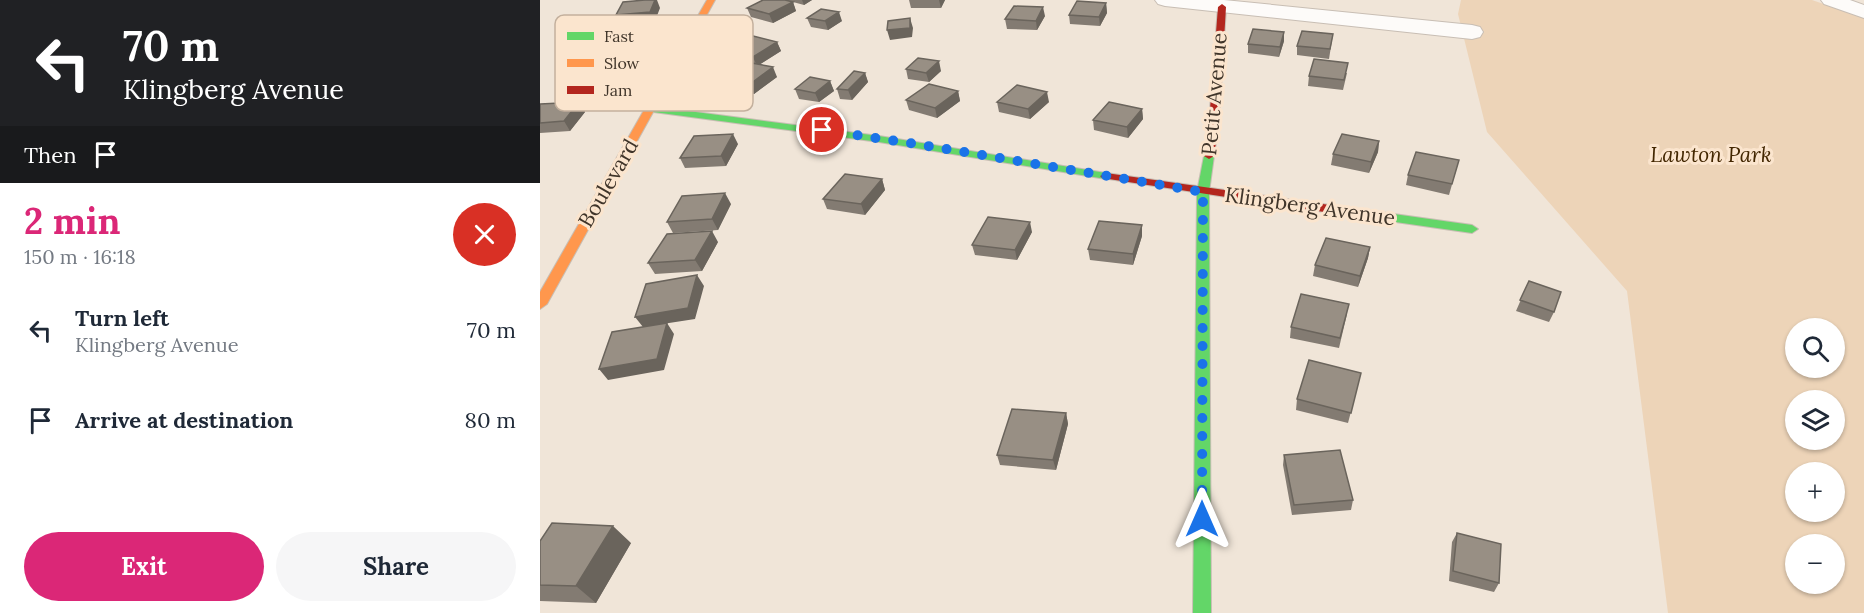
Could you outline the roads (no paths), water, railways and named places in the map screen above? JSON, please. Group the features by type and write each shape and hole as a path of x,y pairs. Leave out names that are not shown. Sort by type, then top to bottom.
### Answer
{"street":[{"name":"Boulevard","path":"703,15 711,0"},
{"path":"1164,0 1472,32"},
{"path":"1831,0 1864,12"},
{"name":"Petit Avenue","path":"1202,613 1203,192 1214,122 1222,7"},
{"name":"Boulevard","path":"540,304 649,111"},
{"name":"Klingberg Avenue","path":"660,111 751,120 916,144 1203,192 1472,229"}],"park label":[{"name":"Lawton Park","path":"1711,154"}]}
